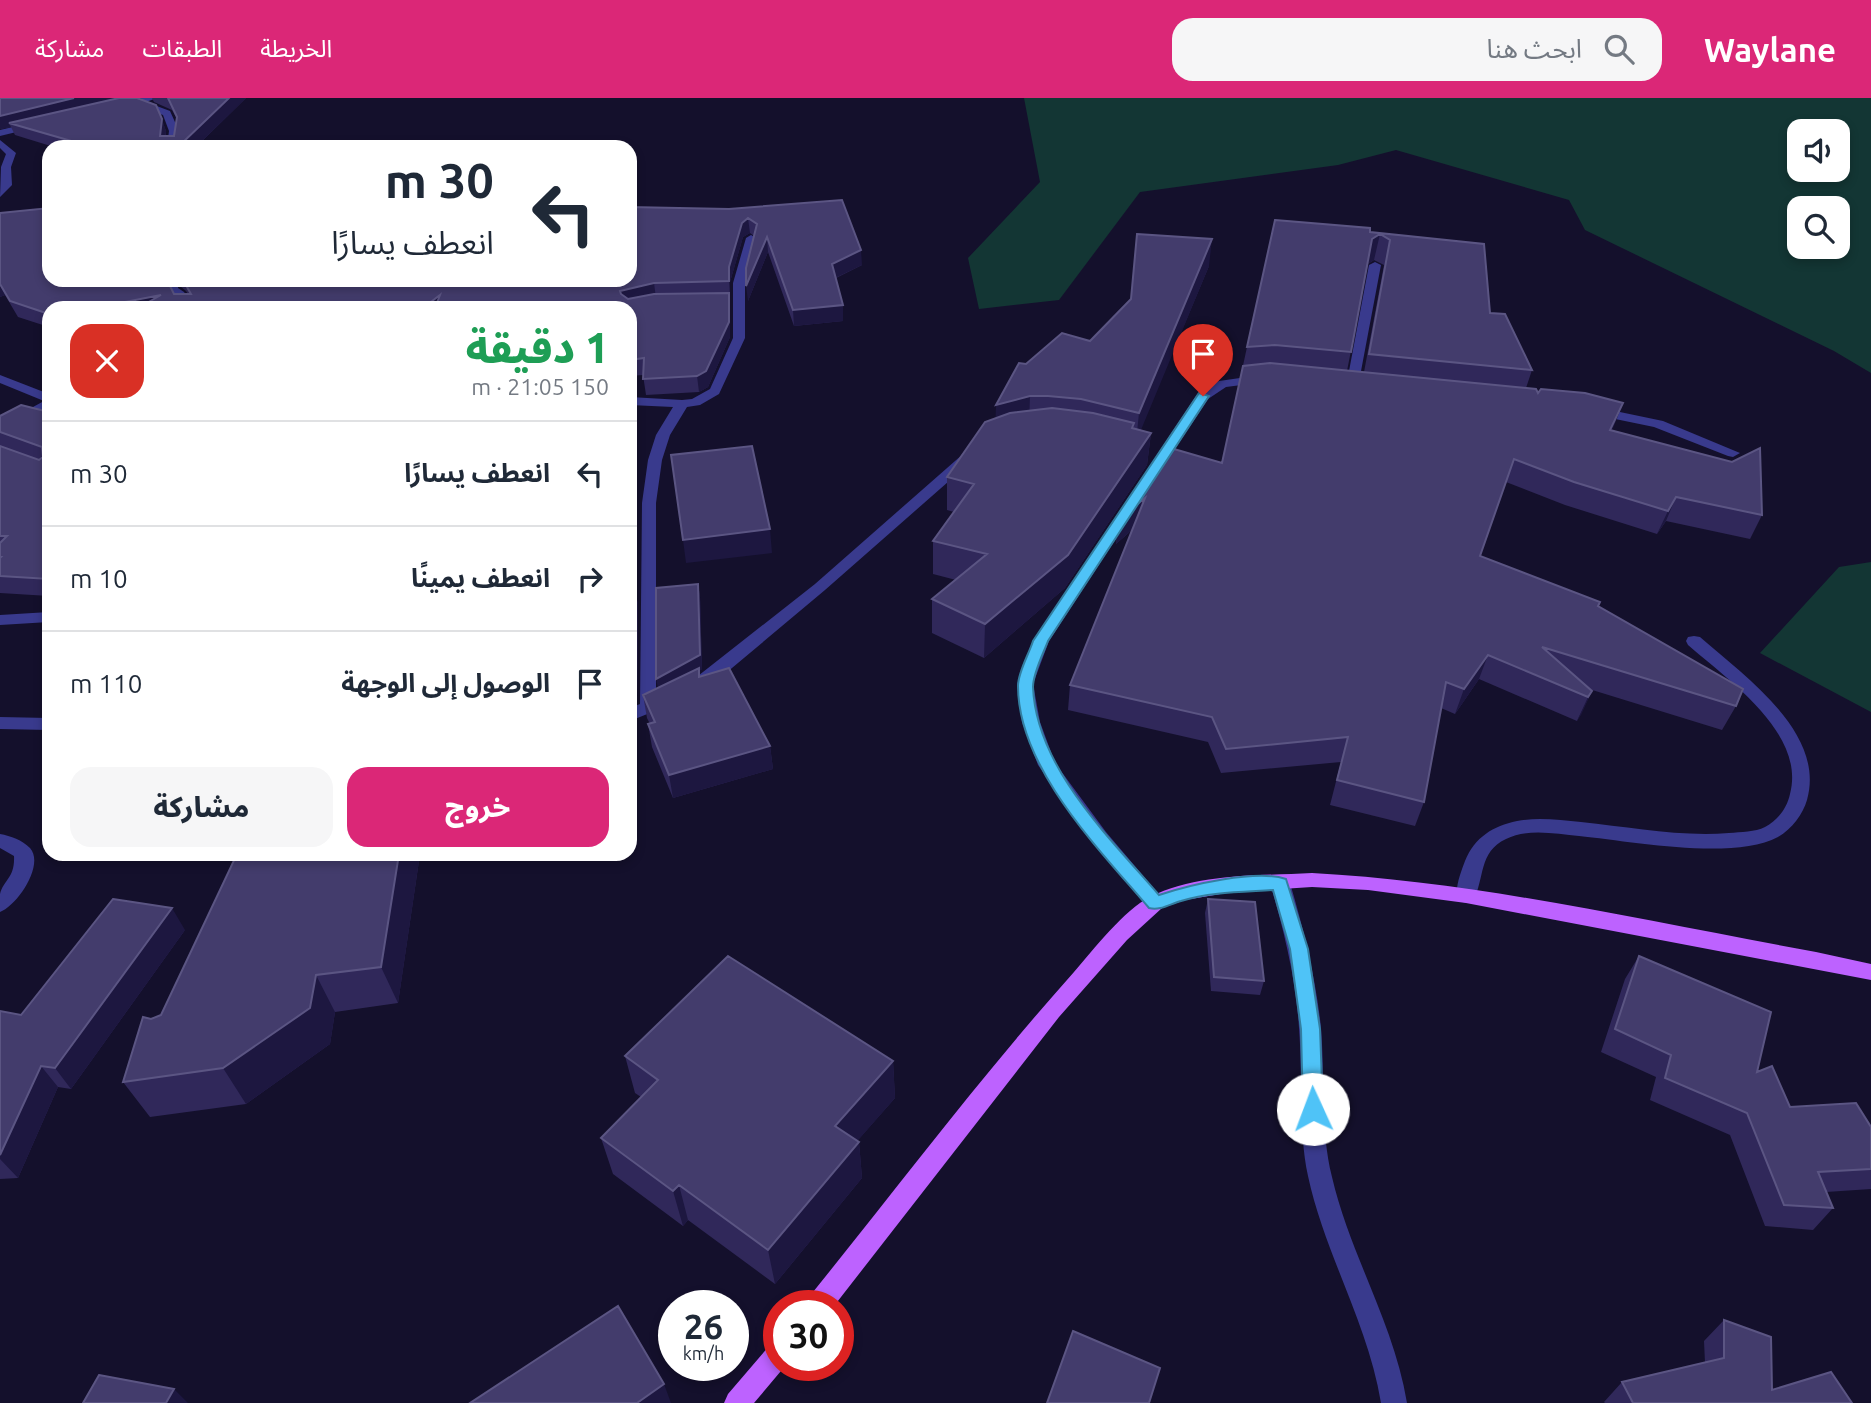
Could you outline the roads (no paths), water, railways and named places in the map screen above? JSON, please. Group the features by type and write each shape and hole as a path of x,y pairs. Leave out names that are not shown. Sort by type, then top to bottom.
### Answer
{"main road":[{"path":"831,1290 1052,1011 1120,934 1156,903 1184,893 1232,885 1312,880 1368,883 1466,896 1871,972"},
{"path":"737,1403 763,1372"}],"street":[{"path":"110,108 153,98"},
{"path":"136,102 167,113 174,131 173,140"},
{"path":"0,133 44,123"},
{"path":"0,143 11,153 6,167 7,185 0,194"},
{"path":"637,401 682,404 706,397 719,384 739,338 739,283 751,238"},
{"path":"1352,387 1376,265"},
{"path":"172,287 184,301"},
{"path":"724,303 738,302"},
{"path":"0,379 42,395"},
{"path":"1156,903 1099,836 1047,765 1031,722 1025,684 1041,641 1144,484 1156,455 1203,396 1223,384 1278,380"},
{"path":"648,707 649,503 655,460 663,435 682,404"},
{"path":"0,430 42,407"},
{"path":"1582,410 1658,424 1733,453"},
{"path":"637,712 680,694 720,669 820,587 980,447"},
{"path":"0,620 42,617"},
{"path":"1466,896 1477,853 1490,839 1508,830 1532,826 1559,827 1694,839 1734,839 1766,835 1789,819 1804,787 1800,754 1781,722 1693,641"},
{"path":"0,723 42,724"},
{"path":"0,841 9,843 23,853 25,864 20,878 0,904"},
{"path":"1280,883 1299,949 1308,1015 1320,1176 1343,1252 1374,1320 1394,1403"}]}
